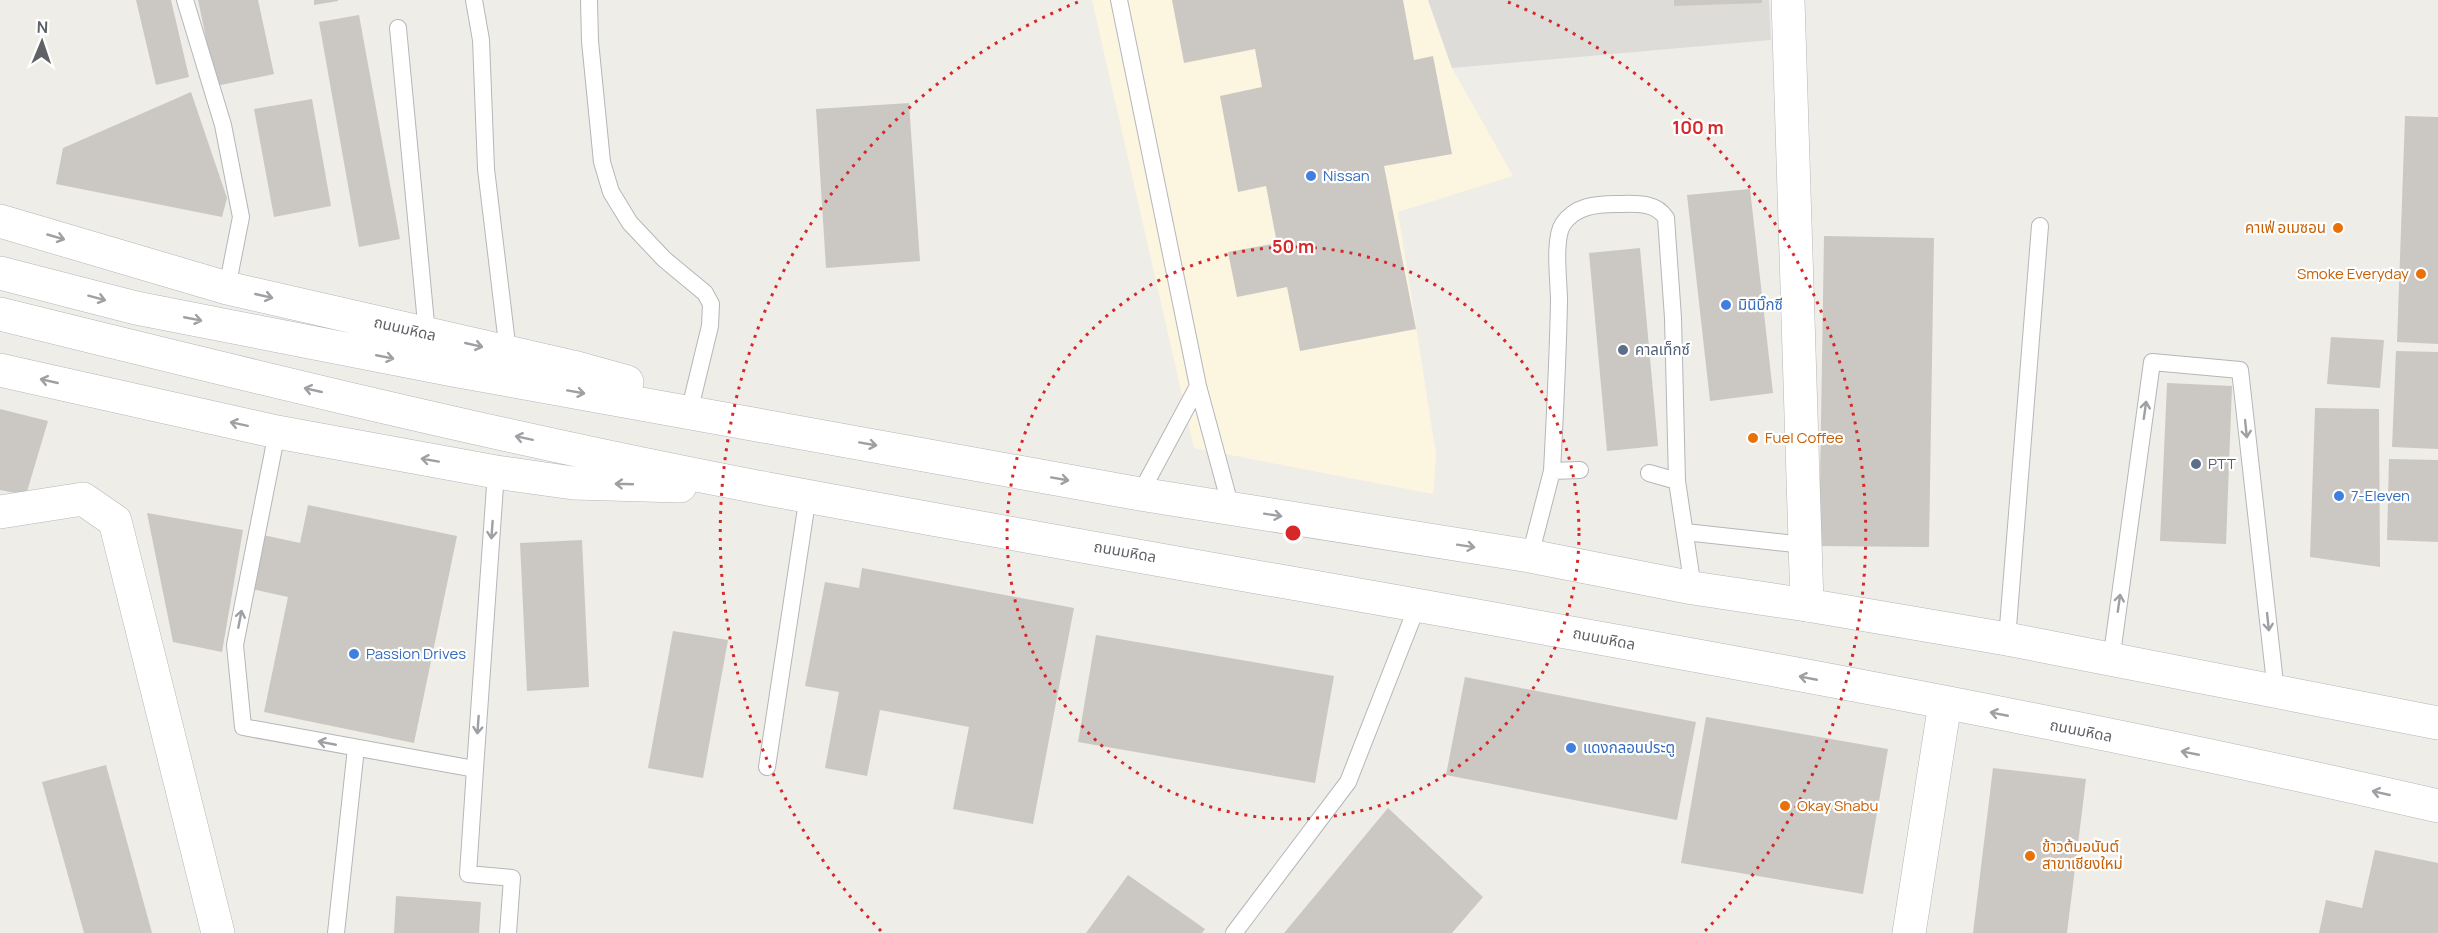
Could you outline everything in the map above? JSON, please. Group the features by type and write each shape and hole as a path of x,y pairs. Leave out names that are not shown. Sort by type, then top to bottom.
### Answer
{"main road":[{"path":"1788,0 1807,604"},
{"name":"ถนนมหิดล","path":"0,221 227,288 573,367 811,433"},
{"name":"ถนนมหิดล","path":"0,273 136,308 453,370 1140,494 1530,556 1693,588 1807,604 2007,639 2438,723"},
{"name":"ถนนมหิดล","path":"0,314 442,420 766,488 1418,604 1944,703 2314,778 2438,806"},
{"name":"ถนนมหิดล","path":"0,370 277,432 496,472 573,483 766,488"},
{"path":"0,512 82,499 115,521 218,933"},
{"path":"1909,933 1944,703"}],"lane":[{"path":"185,0 223,125 241,217 227,288"},
{"path":"474,0 481,40 486,169 508,352"},
{"path":"590,0 590,41 602,162 611,192 630,223 664,259 705,292 711,303 710,326 692,400"},
{"path":"1119,0 1198,386 1231,508"},
{"path":"398,28 427,334"},
{"path":"1530,556 1552,471 1559,301 1558,237 1561,226 1569,215 1578,209 1602,204 1643,203 1661,210 1666,218 1673,318 1677,481 1693,588"},
{"path":"2007,639 2040,226"},
{"path":"2111,661 2152,362 2240,370 2276,692"},
{"path":"1140,494 1198,386"},
{"path":"277,432 235,645 243,727 475,769"},
{"path":"1552,471 1580,470"},
{"path":"496,472 468,874 512,878 508,933"},
{"path":"1649,473 1677,481"},
{"path":"766,767 808,495"},
{"path":"1684,532 1804,545"},
{"path":"1234,933 1348,782 1418,604"},
{"path":"336,933 356,748"}],"shaded area":[{"path":"1092,0 1428,0 1452,68 1513,176 1398,212 1436,454 1433,494 1194,448"},
{"path":"1428,0 1769,0 1771,40 1452,68"}],"building":[{"path":"136,0 171,0 189,77 156,85"},
{"path":"198,0 258,0 274,74 216,86"},
{"path":"314,0 338,0 338,1 314,5"},
{"name":"Nissan","path":"1172,0 1403,0 1414,60 1433,56 1452,154 1384,166 1416,329 1300,351 1287,287 1237,297 1228,252 1277,243 1266,186 1238,192 1220,96 1262,87 1255,49 1184,63"},
{"path":"1674,0 1762,0 1762,3 1674,6"},
{"path":"359,15 400,239 359,247 319,22"},
{"path":"191,92 227,198 222,217 56,184 63,148"},
{"path":"312,99 331,206 274,217 254,109"},
{"path":"909,103 920,261 826,268 816,109"},
{"path":"2405,116 2438,117 2438,344 2397,342"},
{"path":"1750,189 1773,393 1710,401 1687,195"},
{"path":"1824,236 1934,238 1929,547 1819,546"},
{"name":"คาลเท็กซ์","path":"1640,248 1658,446 1607,451 1589,253"},
{"path":"2331,337 2384,340 2380,388 2327,384"},
{"path":"2396,351 2438,352 2438,449 2392,447"},
{"name":"PTT","path":"2167,383 2232,386 2226,544 2160,541"},
{"path":"2315,408 2379,409 2380,567 2310,557"},
{"path":"0,409 48,421 26,495 0,490"},
{"path":"2389,459 2438,460 2438,542 2387,540"},
{"name":"Passion Drives","path":"308,505 457,536 414,743 264,712 288,597 243,587 254,533 300,543"},
{"path":"147,513 243,530 222,652 173,642"},
{"path":"582,540 589,687 527,691 520,543"},
{"path":"862,568 1074,608 1033,824 953,809 969,727 880,710 867,776 825,768 839,692 805,686 825,582 859,588"},
{"path":"673,631 728,640 703,778 648,768"},
{"path":"1096,635 1334,676 1315,783 1078,742"},
{"name":"แดงกลอนประตู","path":"1465,677 1696,722 1677,820 1446,775"},
{"name":"Okay Shabu","path":"1706,717 1888,749 1863,894 1681,863"},
{"path":"106,765 152,933 84,933 42,782"},
{"name":"ข้าวต้มอนันต์ สาขาเชียงใหม่","path":"1993,768 2086,779 2067,933 1973,933"},
{"path":"1388,808 1483,897 1452,933 1284,933"},
{"path":"2375,850 2438,863 2438,933 2319,933 2326,900 2362,908"},
{"path":"1128,875 1205,929 1202,933 1086,933"},
{"path":"396,896 481,902 479,933 394,933"}],"place":[{"name":"Nissan","path":"1311,176"},
{"name":"คาเฟ่ อเมซอน","path":"2338,228"},
{"name":"Smoke Everyday","path":"2421,274"},
{"name":"มินิบิ๊กซี","path":"1726,305"},
{"name":"คาลเท็กซ์","path":"1623,350"},
{"name":"Fuel Coffee","path":"1753,438"},
{"name":"PTT","path":"2196,464"},
{"name":"7-Eleven","path":"2339,496"},
{"name":"Passion Drives","path":"354,654"},
{"name":"แดงกลอนประตู","path":"1571,748"},
{"name":"Okay Shabu","path":"1785,806"},
{"name":"ข้าวต้มอนันต์ สาขาเชียงใหม่","path":"2030,856"}]}
